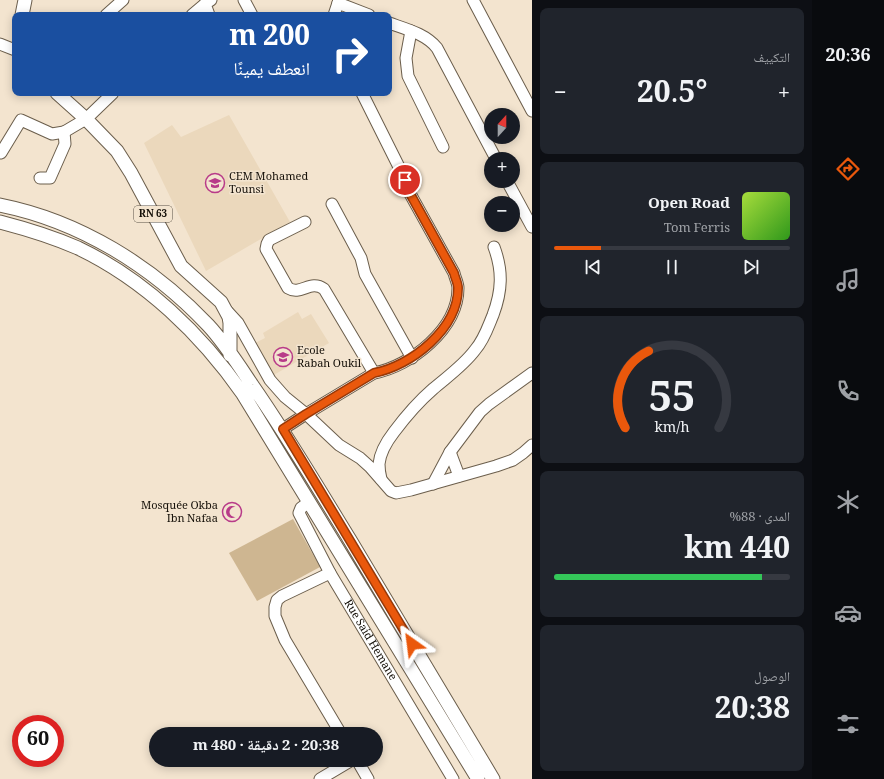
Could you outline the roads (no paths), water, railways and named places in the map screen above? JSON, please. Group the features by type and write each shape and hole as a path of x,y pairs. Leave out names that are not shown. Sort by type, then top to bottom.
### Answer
{"main road":[{"path":"23,12 25,0"},
{"name":"RN 63","path":"60,96 86,119 117,151 131,173 181,266 218,299 223,306"},
{"path":"0,205 38,215 67,226 122,254 173,292 209,326 283,429 494,779"},
{"path":"0,222 58,240 79,249 117,271 150,294 180,319 207,347 230,375 243,394 478,779"},
{"path":"209,326 219,322 222,318 223,306"},
{"path":"223,306 229,317 230,323 230,375"}],"street":[{"path":"109,12 123,0"},
{"path":"244,0 250,12"},
{"path":"473,0 532,111"},
{"path":"335,12 338,1 362,12"},
{"path":"195,12 208,2"},
{"path":"208,2 209,12"},
{"path":"392,24 432,41 492,152"},
{"path":"411,31 406,58 408,76 443,147"},
{"path":"0,44 12,49"},
{"path":"1,153 21,120 52,134 64,132 86,119 110,96"},
{"path":"283,429 374,373 383,372 403,364 412,358 434,339 448,320 457,298 458,286 454,273 408,190 405,180 363,96"},
{"path":"40,178 50,178 65,144 64,132"},
{"path":"511,188 532,227"},
{"path":"332,204 361,258 365,274 412,358"},
{"path":"304,222 269,240 266,249 288,288 292,291 314,285 320,286 324,289 374,373"},
{"path":"381,480 379,469 380,457 384,447 392,435 415,406 465,362 485,335 496,306 500,287 500,270 494,247"},
{"path":"223,306 238,323 270,380 285,397 306,414 339,445 360,458 391,491 396,493 496,466 513,460 532,445"},
{"path":"433,484 450,452 480,412 532,373"},
{"path":"450,452 459,476"},
{"name":"Rue Said Hemane","path":"309,502 300,508 299,513 330,573 454,779"},
{"path":"330,573 282,596 277,600 275,616 285,640 337,727"},
{"path":"320,779 340,767"},
{"path":"360,767 368,779"}],"place":[{"name":"CEM Mohamed Tounsi","path":"215,183"},
{"name":"Ecole Rabah Oukil","path":"283,357"},
{"name":"Mosquée Okba Ibn Nafaa","path":"232,512"}]}
